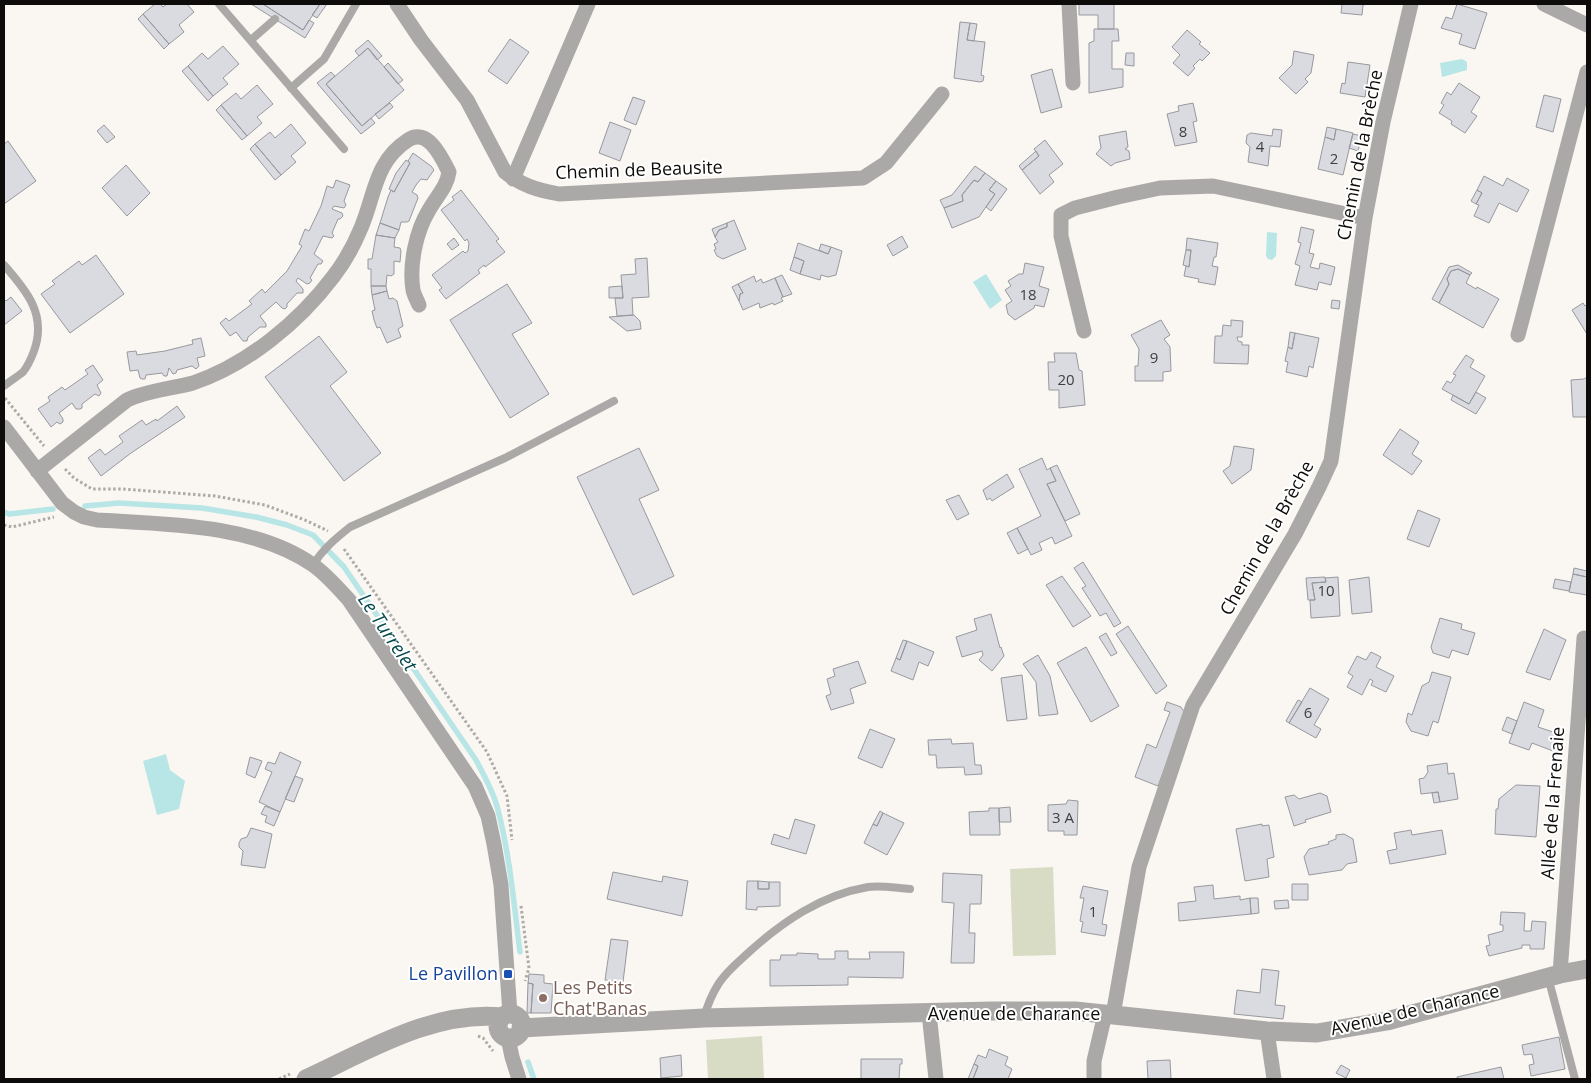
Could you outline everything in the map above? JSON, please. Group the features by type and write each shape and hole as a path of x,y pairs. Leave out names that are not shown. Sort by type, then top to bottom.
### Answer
{"street":[{"name":"Chemin de Beausite","path":"397,4 421,40 467,100 505,172 513,179 534,189 559,194 863,178 886,163 942,94"},
{"path":"513,179 588,4"},
{"path":"1069,4 1073,83"},
{"name":"Chemin de la Brèche","path":"1094,1079 1094,1061 1109,1015 1139,867 1193,705 1295,534 1331,461 1365,218 1383,122 1411,4"},
{"path":"1544,4 1587,25"},
{"path":"1518,335 1587,72"},
{"path":"37,470 127,400 139,395 193,382 223,369 255,352 290,325 334,276 350,251 362,228 379,172 392,154 409,139 424,138 430,141 449,172 446,186 428,211 420,230 415,252 412,272 414,290 419,305"},
{"path":"1084,331 1060,236 1060,215 1075,208 1160,188 1213,186 1365,218"},
{"path":"4,427 56,497 74,512 97,520 177,524 218,531 277,546 316,560 349,600 475,786 488,816 501,884 508,1025 512,1058 519,1079"},
{"name":"Allée de la Frenaie","path":"1554,976 1584,638 1587,639"},
{"name":"Avenue de Charance","path":"306,1079 404,1034 467,1016 486,1015 508,1025 704,1018 992,1011 1075,1011 1267,1031 1317,1033 1386,1021 1587,969"},
{"path":"929,1013 936,1079"},
{"path":"1267,1031 1274,1079"}],"lane":[{"path":"219,4 344,148"},
{"path":"291,88 324,59 356,4"},
{"path":"251,40 275,19"},
{"path":"4,265 24,287 35,308 38,321 38,340 30,362 22,372 4,386"},
{"path":"316,560 333,540 350,527 505,458 614,401"},
{"path":"704,1018 708,1004 718,984 730,970 791,918 828,898 869,887 910,889"},
{"path":"1554,976 1575,1079"}],"path":[{"path":"4,396 54,457 74,478 92,489 123,489 214,496 265,505 306,520 327,531 333,540"},
{"path":"4,525 12,527 74,512"}],"green space":[{"path":"1053,867 1056,955 1013,956 1010,869"},
{"path":"762,1036 764,1079 708,1079 706,1040"}],"water":[{"path":"1462,59 1467,62 1467,70 1442,77 1440,63"},
{"path":"1267,232 1277,233 1276,256 1272,260 1266,256"},
{"path":"986,274 1002,300 990,309 973,282"},
{"path":"166,754 170,770 185,781 179,809 157,815 143,761"}],"building":[{"path":"155,4 160,4 163,7 167,4 187,4 194,12 179,25 184,32 169,44 143,14"},
{"path":"251,4 263,4 303,30 309,20 314,23 305,38"},
{"path":"263,4 320,4 303,30"},
{"path":"320,4 327,4 317,18 312,15"},
{"path":"1079,4 1114,4 1114,29 1098,29 1098,15 1079,15"},
{"path":"1342,4 1368,4 1363,5 1362,15 1341,13"},
{"path":"1457,4 1487,13 1475,49 1459,44 1462,34 1441,28 1446,17 1452,19"},
{"path":"143,14 169,44 164,49 138,19"},
{"path":"960,22 970,23 967,40 985,42 981,75 984,76 983,81 954,78"},
{"path":"970,23 977,24 974,41 967,40"},
{"path":"1094,29 1118,29 1119,41 1112,41 1112,69 1123,69 1123,87 1089,93 1089,43 1094,41"},
{"path":"1187,30 1210,53 1193,66 1195,68 1188,76 1173,63 1180,55 1172,47"},
{"path":"510,39 529,52 507,84 488,71"},
{"path":"368,40 382,56 377,60 368,48 359,56 355,51"},
{"path":"223,46 239,64 223,78 228,84 213,96 188,66 202,53 208,59"},
{"path":"368,48 404,90 362,126 326,84"},
{"path":"1294,51 1314,55 1311,73 1305,79 1308,82 1296,94 1279,78 1292,65"},
{"path":"1126,53 1134,53 1134,66 1125,65"},
{"path":"1348,62 1370,65 1365,97 1340,93 1342,83 1345,84"},
{"path":"388,63 403,80 398,84 384,67"},
{"path":"188,66 213,96 208,101 182,71"},
{"path":"1052,69 1062,107 1041,113 1031,75"},
{"path":"331,72 335,76 326,84 362,126 371,118 375,123 361,134 317,83"},
{"path":"1459,83 1480,97 1471,112 1477,116 1465,133 1451,124 1452,121 1439,113 1444,105 1441,103 1447,92 1451,95"},
{"path":"257,85 273,104 257,117 262,123 247,136 221,105 236,93 241,99"},
{"path":"1544,95 1561,99 1553,132 1536,127"},
{"path":"633,97 645,101 636,125 624,120"},
{"path":"390,103 393,107 379,119 375,114"},
{"path":"1193,103 1197,121 1193,122 1197,142 1175,146 1167,114 1179,111 1178,106"},
{"path":"221,105 247,136 242,140 216,110"},
{"path":"610,122 631,130 620,161 599,153"},
{"path":"291,124 306,143 291,156 296,162 281,175 255,144 270,132 275,138"},
{"path":"104,125 115,137 107,143 97,131"},
{"path":"1327,127 1336,129 1334,140 1325,137"},
{"path":"1273,129 1282,130 1280,147 1270,146 1268,166 1248,162 1250,147 1246,143 1247,135 1251,133 1272,136"},
{"path":"1336,129 1353,133 1343,175 1318,169 1325,137 1334,140"},
{"path":"1126,131 1128,147 1125,149 1129,151 1130,159 1111,166 1096,154 1101,148 1099,136"},
{"path":"1353,134 1362,136 1358,151 1349,148"},
{"path":"1045,140 1063,164 1049,175 1054,182 1040,194 1022,170 1039,156 1034,149"},
{"path":"8,141 36,181 4,204 4,144"},
{"path":"255,144 281,175 275,180 250,149"},
{"path":"1036,151 1039,156 1022,170 1019,166"},
{"path":"413,153 434,170 427,180 421,179 416,185 412,192 418,198 409,221 401,222 399,230 380,223 391,190 394,192 410,163 408,161"},
{"path":"406,160 410,163 394,192 389,189 396,173"},
{"path":"126,165 150,193 127,216 102,188"},
{"path":"975,166 985,173 978,182 974,180 962,195 963,201 944,208 940,200 952,195"},
{"path":"985,173 996,181 989,190 995,194 979,217 952,228 944,208 963,201 962,195 974,180 978,182"},
{"path":"1484,176 1503,186 1507,178 1529,190 1517,212 1499,203 1489,223 1474,216 1479,205 1476,204 1482,193 1477,190"},
{"path":"336,180 350,185 344,201 346,205 344,208 334,206 332,209 342,213 343,216 338,219 332,233 334,236 332,238 323,236 314,254 323,261 321,264 318,264 310,278 312,280 310,283 307,284 298,278 296,281 303,289 303,293 297,293 285,309 276,302 260,316 266,327 260,327 248,337 247,341 243,341 236,332 230,336 220,323 226,318 229,321 252,304 249,301 262,289 265,293 287,271 302,246 299,244 305,229 309,231 321,206 327,186 333,188"},
{"path":"996,181 1007,189 991,211 986,207 995,194 989,190"},
{"path":"461,190 499,239 496,241 505,252 485,267 484,265 478,270 480,273 446,299 439,290 442,288 432,275 463,251 465,253 468,251 469,243 467,239 465,241 441,210 454,200 452,197"},
{"path":"1477,190 1482,193 1476,204 1471,201"},
{"path":"734,220 746,249 723,259 717,256 714,250 716,249 714,244 718,242 715,237 719,230 727,227 727,223"},
{"path":"380,223 399,230 395,238 376,235"},
{"path":"727,223 727,227 719,230 715,237 712,229"},
{"path":"1301,227 1314,230 1309,253 1314,254 1310,267 1319,269 1320,263 1335,267 1331,285 1319,282 1317,290 1295,285 1300,266 1295,264 1301,243 1298,242"},
{"path":"376,235 395,238 394,247 400,248 401,251 400,262 394,261 394,274 391,276 387,275 386,286 371,286 371,269 368,269 368,259 372,259"},
{"path":"902,236 908,247 893,256 887,245"},
{"path":"454,238 459,245 452,250 447,244"},
{"path":"1187,238 1218,243 1216,257 1214,257 1212,266 1218,267 1215,285 1198,282 1199,279 1184,276 1186,266 1189,267 1191,250 1186,250"},
{"path":"798,243 828,254 831,247 842,251 836,275 828,277 821,275 820,280 800,274 804,261 794,257"},
{"path":"821,244 831,247 828,254 819,250"},
{"path":"1186,250 1191,250 1189,267 1183,265"},
{"path":"96,255 124,294 70,333 41,294 55,284 52,281 79,261 82,265"},
{"path":"794,257 804,261 800,274 790,270"},
{"path":"647,258 649,297 632,298 633,315 617,316 615,298 623,298 621,275 636,274 635,259"},
{"path":"1025,263 1044,267 1039,286 1049,289 1044,307 1035,305 1034,308 1015,320 1008,314 1006,305 1012,301 1005,290 1011,286 1008,281 1019,274 1023,274"},
{"path":"1458,265 1472,273 1470,275 1458,269 1451,271 1447,279 1449,284 1439,303 1432,299 1449,267"},
{"path":"1458,269 1470,275 1466,283 1499,299 1483,328 1439,303 1449,284 1447,279 1451,271"},
{"path":"782,275 792,294 783,297 775,278"},
{"path":"754,276 756,282 761,279 763,283 775,278 783,301 760,308 759,303 743,310 739,301 740,294 743,293 738,284"},
{"path":"507,284 532,323 512,334 549,394 510,418 450,320"},
{"path":"738,284 743,293 740,294 739,301 732,287"},
{"path":"371,286 386,286 387,291 372,295"},
{"path":"622,286 623,298 609,298 609,287"},
{"path":"387,291 389,299 393,298 397,301 403,326 398,329 401,337 387,343 380,327 377,328 374,320 372,311 375,310 372,295"},
{"path":"11,297 22,311 4,325 4,299 6,301"},
{"path":"1332,300 1340,301 1339,309 1331,308"},
{"path":"1583,303 1585,306 1587,305 1587,334 1572,310"},
{"path":"634,315 640,321 641,329 627,331 609,317"},
{"path":"1161,320 1170,335 1164,339 1170,347 1171,371 1163,372 1163,381 1135,381 1135,366 1138,366 1139,349 1131,335"},
{"path":"1231,320 1243,321 1242,337 1237,337 1238,341 1242,342 1242,345 1249,345 1248,364 1214,363 1215,336 1222,336 1223,325 1231,326"},
{"path":"1290,332 1295,333 1292,349 1288,347"},
{"path":"1295,333 1319,338 1313,368 1309,366 1307,377 1286,372 1288,362 1285,361 1288,347 1292,349"},
{"path":"319,336 347,372 330,386 381,453 344,481 265,377"},
{"path":"201,338 205,356 197,358 199,366 196,369 192,366 177,370 173,374 169,368 167,376 164,376 162,373 146,375 145,379 140,378 138,370 130,371 127,352 136,351 137,355 165,351 193,344 192,340"},
{"path":"1054,353 1076,353 1079,370 1082,371 1085,405 1059,408 1059,390 1049,390 1048,362 1055,362"},
{"path":"1466,355 1474,360 1470,367 1485,376 1469,404 1442,389 1447,381 1451,383 1456,375 1453,374"},
{"path":"93,365 103,380 97,385 101,393 99,396 95,394 82,404 80,409 76,409 72,403 59,413 63,422 60,424 57,422 51,427 38,409 50,401 48,397 62,387 65,390 88,374 85,370"},
{"path":"1587,377 1587,417 1573,417 1571,380"},
{"path":"1476,392 1486,398 1476,414 1451,400 1453,395 1469,404"},
{"path":"177,406 185,417 131,453 101,476 88,458 100,449 105,455 123,442 119,436 142,420 146,425 156,419 157,421"},
{"path":"1400,429 1419,442 1412,454 1422,461 1412,475 1383,455"},
{"path":"1234,446 1254,449 1251,470 1232,484 1223,471 1230,466"},
{"path":"639,448 659,490 639,499 674,576 633,595 577,477"},
{"path":"1042,458 1047,470 1050,468 1056,481 1047,484 1072,536 1055,544 1052,537 1039,543 1042,550 1031,555 1017,528 1041,516 1019,469"},
{"path":"1057,465 1080,514 1065,521 1047,484 1056,481 1050,468"},
{"path":"1007,474 1014,487 992,501 990,498 987,500 983,490"},
{"path":"959,495 969,514 957,520 946,500"},
{"path":"1418,510 1440,519 1429,547 1407,539"},
{"path":"1017,528 1028,549 1018,554 1007,533"},
{"path":"1083,562 1121,623 1114,627 1106,613 1100,616 1082,588 1086,586 1074,568"},
{"path":"1574,568 1587,571 1587,577 1573,574"},
{"path":"1573,574 1587,577 1587,595 1569,592"},
{"path":"1062,576 1091,616 1073,627 1046,585"},
{"path":"1325,577 1326,582 1312,583 1315,600 1308,600 1306,578"},
{"path":"1338,577 1340,616 1311,618 1310,600 1315,600 1312,583 1326,582 1325,578"},
{"path":"1369,577 1372,612 1352,614 1349,580"},
{"path":"1555,579 1571,582 1569,591 1553,588"},
{"path":"991,614 1004,656 992,671 979,660 983,655 982,651 962,657 956,637 977,630 974,619"},
{"path":"1440,618 1462,624 1461,629 1475,633 1468,655 1452,650 1449,658 1433,653 1431,647"},
{"path":"1128,626 1167,686 1156,694 1116,634"},
{"path":"1544,629 1566,640 1550,680 1526,672"},
{"path":"1106,633 1117,653 1111,656 1099,637"},
{"path":"903,640 907,641 900,660 896,658"},
{"path":"907,641 934,652 928,666 919,662 913,680 891,671 896,658 900,660"},
{"path":"1086,647 1119,706 1091,722 1057,663"},
{"path":"1371,652 1381,657 1376,667 1394,676 1386,692 1371,685 1373,681 1370,679 1362,695 1347,687 1353,676 1348,673 1357,656 1366,660"},
{"path":"1038,655 1050,676 1058,714 1039,716 1036,682 1023,664"},
{"path":"858,661 866,683 850,689 854,703 831,710 826,696 831,694 827,679 835,676 833,669"},
{"path":"1432,672 1451,677 1438,723 1433,721 1428,736 1411,731 1406,722 1408,713 1412,715 1422,686 1429,682"},
{"path":"1022,675 1027,719 1007,721 1001,678"},
{"path":"1310,688 1329,699 1314,725 1321,729 1316,738 1289,723"},
{"path":"1298,700 1302,702 1289,723 1286,721"},
{"path":"1167,702 1181,707 1185,713 1158,786 1135,777 1147,744 1156,748 1170,712 1164,710"},
{"path":"1524,702 1544,710 1538,727 1559,734 1553,751 1532,743 1529,750 1509,743"},
{"path":"1507,717 1517,721 1512,734 1502,730"},
{"path":"870,729 895,739 882,768 858,758"},
{"path":"951,739 952,744 973,743 975,765 981,765 982,774 965,775 964,767 937,768 936,755 929,755 928,740"},
{"path":"280,752 301,762 280,812 259,802 272,772 265,769 268,762 275,764"},
{"path":"250,757 262,761 255,778 246,774"},
{"path":"1447,763 1448,774 1454,773 1458,799 1440,802 1438,792 1421,794 1419,779 1424,778 1428,772 1427,766"},
{"path":"295,776 303,779 294,802 285,799"},
{"path":"1516,785 1540,786 1536,837 1495,834 1496,809 1498,809 1499,799"},
{"path":"1438,792 1440,802 1434,803 1432,793"},
{"path":"1320,793 1327,796 1331,812 1305,820 1306,822 1294,826 1285,797 1294,795 1299,799"},
{"path":"1068,800 1078,801 1077,835 1064,835 1064,831 1048,831 1048,805 1066,804"},
{"path":"265,806 280,812 274,826 265,822 267,816 261,814"},
{"path":"1010,807 1011,822 999,822 999,808"},
{"path":"989,808 999,808 1000,835 970,835 969,812 989,811"},
{"path":"880,811 883,813 877,826 873,824"},
{"path":"883,813 904,823 887,855 864,843 873,824 877,826"},
{"path":"795,819 815,825 806,854 771,844 774,834 789,839"},
{"path":"1262,824 1262,826 1269,825 1274,857 1267,859 1269,877 1245,881 1236,829"},
{"path":"251,828 272,834 265,868 241,865 243,851 239,847 239,843 241,839 247,837"},
{"path":"1411,830 1412,835 1442,830 1446,854 1390,864 1387,851 1397,849 1394,833"},
{"path":"1344,834 1353,839 1357,862 1347,864 1342,870 1309,875 1304,857 1309,849 1329,844 1328,842 1336,839 1336,835"},
{"path":"613,872 662,882 663,876 688,881 682,916 607,899"},
{"path":"943,873 982,875 981,904 970,904 969,933 975,933 974,963 951,963 954,903 942,902"},
{"path":"747,881 758,881 758,889 769,889 769,882 780,882 780,906 757,907 757,910 746,909"},
{"path":"758,881 769,882 769,889 758,889"},
{"path":"1292,884 1308,884 1308,900 1292,900"},
{"path":"1213,885 1214,899 1240,896 1240,900 1250,898 1251,914 1179,921 1178,903 1196,901 1194,887"},
{"path":"1083,886 1108,891 1102,924 1107,925 1105,936 1081,932 1083,922 1080,921 1084,898 1080,898"},
{"path":"1250,898 1258,898 1259,913 1251,914"},
{"path":"1288,900 1289,908 1275,909 1274,901"},
{"path":"1501,912 1525,913 1524,931 1531,931 1532,921 1546,922 1544,949 1530,949 1530,945 1522,945 1522,948 1489,956 1486,946 1490,945 1488,935 1503,931 1503,925 1500,925"},
{"path":"611,939 628,941 623,982 605,980"},
{"path":"835,951 848,951 848,959 870,959 869,952 904,952 903,978 848,977 848,985 770,986 770,960 780,960 781,955 797,955 797,953 818,954 818,959 835,959"},
{"path":"1262,969 1279,971 1275,1005 1285,1006 1283,1019 1234,1014 1237,990 1260,993"},
{"path":"529,974 544,975 544,983 553,984 551,1013 531,1013 533,984 528,983"},
{"path":"528,983 533,984 531,1013 527,1013"},
{"path":"1559,1037 1565,1069 1531,1076 1529,1065 1534,1064 1532,1054 1524,1055 1522,1045"},
{"path":"989,1049 1008,1057 1005,1065 1012,1069 1008,1079 973,1079 978,1066 974,1064 978,1055 986,1058"},
{"path":"681,1055 682,1076 661,1078 660,1058"},
{"path":"861,1059 902,1059 899,1079 861,1079"},
{"path":"1170,1060 1171,1079 1148,1079 1147,1061"},
{"path":"974,1064 978,1066 973,1079 968,1079"},
{"path":"1341,1065 1350,1070 1346,1078 1336,1073"},
{"path":"1501,1067 1504,1079 1457,1079 1457,1077"}],"waterway":[{"name":"Le Turrelet","path":"85,506 119,503 202,508 256,517 287,525 313,535 344,567 476,760 488,784 496,803 506,845 520,952"},
{"name":"Le Turrelet","path":"4,512 9,514 53,509"},
{"name":"Le Turrelet","path":"528,1062 534,1079"}],"place":[{"name":"Le Pavillon","path":"508,974"},
{"name":"Les Petits Chat'Banas","path":"543,998"}]}
